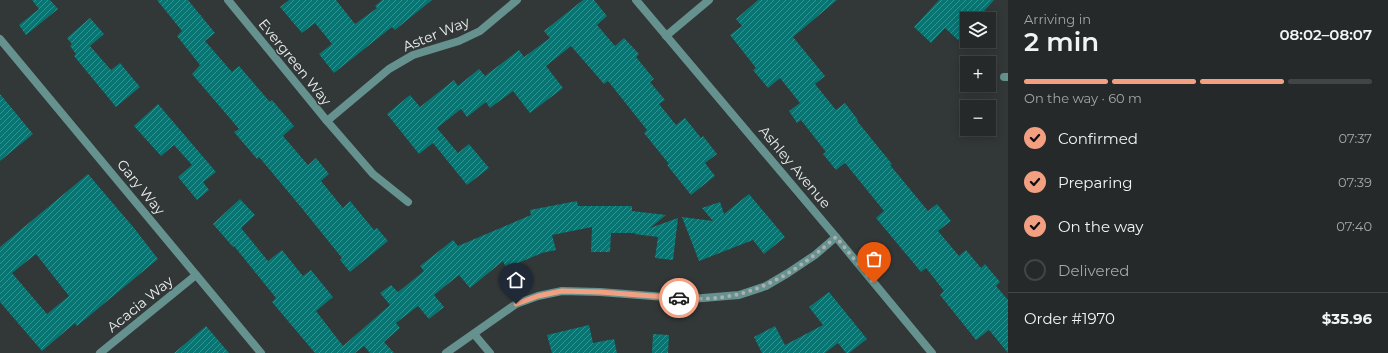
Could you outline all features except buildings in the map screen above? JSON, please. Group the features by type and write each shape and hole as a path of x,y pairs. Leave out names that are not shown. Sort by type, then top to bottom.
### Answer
{"street":[{"name":"Evergreen Way","path":"228,0 327,121 373,174 408,202"},
{"name":"Aster Way","path":"327,121 389,69 413,56 459,41 480,30 517,0"},
{"name":"Ashley Avenue","path":"636,0 932,353"},
{"path":"666,36 709,0"},
{"name":"Gary Way","path":"0,39 261,353"},
{"path":"446,353 516,304 538,296 562,291 600,292 691,299 738,295 766,286 788,273 815,255 836,237"},
{"name":"Acacia Way","path":"100,353 196,275"},
{"path":"474,334 490,353"}],"way so far":[{"path":"679,298 691,299 738,295 766,286 815,255 836,237 874,283"}],"route":[{"path":"516,304 538,296 562,291 600,292 679,298"}]}
